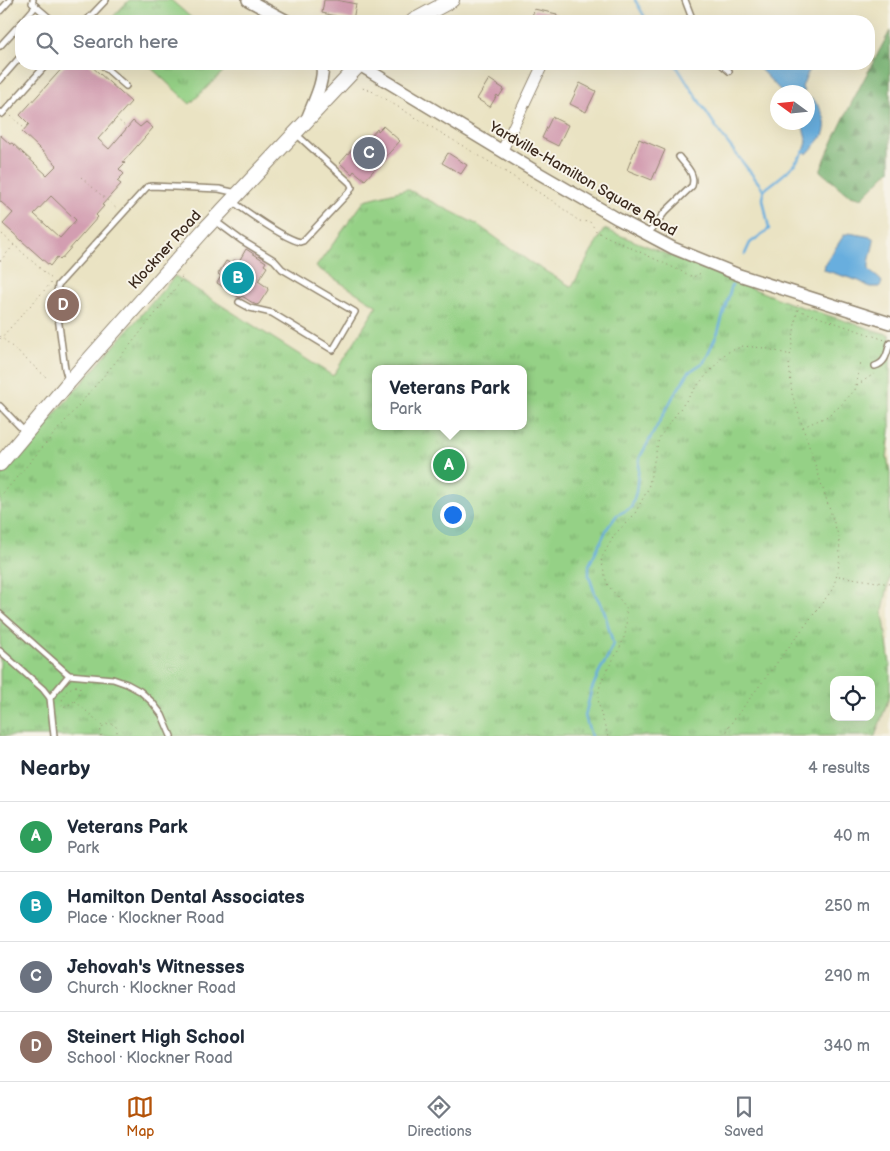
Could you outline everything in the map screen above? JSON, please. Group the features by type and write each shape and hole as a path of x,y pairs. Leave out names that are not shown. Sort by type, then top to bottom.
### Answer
{"main road":[{"path":"425,15 452,0"},
{"name":"Klockner Road","path":"0,464 69,382 214,220 353,70"}],"street":[{"path":"248,0 276,15"},
{"path":"306,121 319,88 323,70"},
{"name":"Yardville-Hamilton Square Road","path":"369,70 502,151 647,235 707,263 890,323"},
{"path":"502,151 540,70"}],"lane":[{"path":"0,10 10,0"},
{"path":"92,15 106,0"},
{"path":"685,0 690,15"},
{"path":"26,15 33,2 46,15"},
{"path":"0,46 15,30"},
{"path":"0,80 15,63"},
{"path":"2,112 41,70"},
{"path":"108,70 126,86"},
{"path":"69,382 64,370 56,302 58,285 147,187 219,189 235,197 244,210 297,242 303,241 350,191 352,187 295,133"},
{"path":"647,235 665,212 692,186 694,180 691,172 679,158"},
{"path":"214,220 241,240 274,260 282,270 355,312 333,350 272,313 250,308 239,302"},
{"path":"876,366 885,358 890,342"},
{"path":"0,406 26,434"},
{"path":"0,614 69,676 113,679 140,691 162,715 171,736"},
{"path":"0,651 43,689 50,698 54,736"},
{"path":"50,698 69,676"}],"path":[{"path":"358,87 370,90 447,136 554,202 579,221 590,222 597,232 694,277 702,273 707,263"},
{"path":"2,112 25,129"},
{"path":"116,118 128,128"},
{"path":"80,177 118,210"},
{"path":"2,234 54,280 0,338 46,377"},
{"path":"0,261 14,245"},
{"path":"0,497 131,344 179,284 182,276"},
{"path":"725,736 728,726 832,590 838,576 841,554 839,538 792,394 790,363 800,294"},
{"path":"798,310 890,342"},
{"path":"608,736 601,715 599,693 603,679 616,657 626,633 626,607 607,584 602,559 615,534 634,515 648,489 660,438 696,387 726,353 743,346 764,348 791,355"},
{"path":"802,427 826,417 839,407 855,390 861,362"},
{"path":"856,386 874,375 876,366"},
{"path":"838,576 890,584"},
{"path":"80,687 80,693 75,701 68,706 62,707 62,698 67,690 80,687"},
{"path":"75,701 103,726"},
{"path":"101,736 100,732 103,726 109,723 115,725 118,732 117,736"}],"green space":[{"path":"129,0 171,0 188,15 115,15"},
{"path":"890,31 890,170 862,198 847,194 820,171 844,117 869,70 875,70 875,59"},
{"path":"153,70 225,70 190,104"},
{"path":"407,189 478,225 530,262 572,287 604,229 789,303 890,335 890,431 887,457 890,473 890,575 883,611 890,666 890,695 875,736 0,736 0,477 175,276 333,376 377,306 316,267 365,200"}],"water":[{"path":"761,70 809,70 803,85 775,85"},
{"path":"815,103 823,113 825,130 807,154 804,151 807,142 804,130 815,130"},
{"path":"849,233 874,239 869,269 882,282 880,287 870,287 859,281 824,270 825,264 844,235"}],"building":[{"path":"324,0 356,4 354,15 322,13"},
{"path":"534,9 557,14 557,15 532,15"},
{"path":"61,70 96,70 131,102 98,139 109,149 133,121 140,127 146,122 153,128 123,162 125,163 119,169 124,174 117,181 121,184 102,205 104,206 96,215 98,217 60,260 57,257 50,266 3,224 13,213 0,201 0,135 10,144 12,143 47,175 57,165 22,132 29,124 20,115","holes":["51,196 76,220 60,238 34,214"]},
{"path":"489,79 504,89 499,97 497,95 490,107 477,99"},
{"path":"580,83 596,91 586,112 570,104"},
{"path":"552,117 568,125 558,146 542,138"},
{"path":"383,126 400,141 365,180 354,171 352,174 340,163 361,139 365,143 377,129 378,131"},
{"path":"639,139 665,150 652,180 627,170"},
{"path":"448,153 467,165 461,174 442,163"},
{"path":"246,249 266,262 264,265 267,267 258,281 267,287 268,290 259,304 256,305 242,296 240,298 217,283 221,276 218,274 226,261 232,264 234,260 238,263"}],"waterway":[{"path":"635,0 644,15"},
{"path":"679,70 720,133 764,190"},
{"path":"745,254 750,243 769,229 763,199 764,190 791,168 804,151"},
{"path":"591,736 585,716 591,691 613,644 604,610 595,594 589,576 589,565 608,527 617,515 631,508 636,492 640,457 689,372 704,362 718,332 732,285"}],"place":[{"name":"Jehovah's Witnesses","path":"369,153"},
{"name":"Hamilton Dental Associates","path":"238,278"},
{"name":"Steinert High School","path":"63,305"},
{"name":"Veterans Park","path":"449,465"}]}
